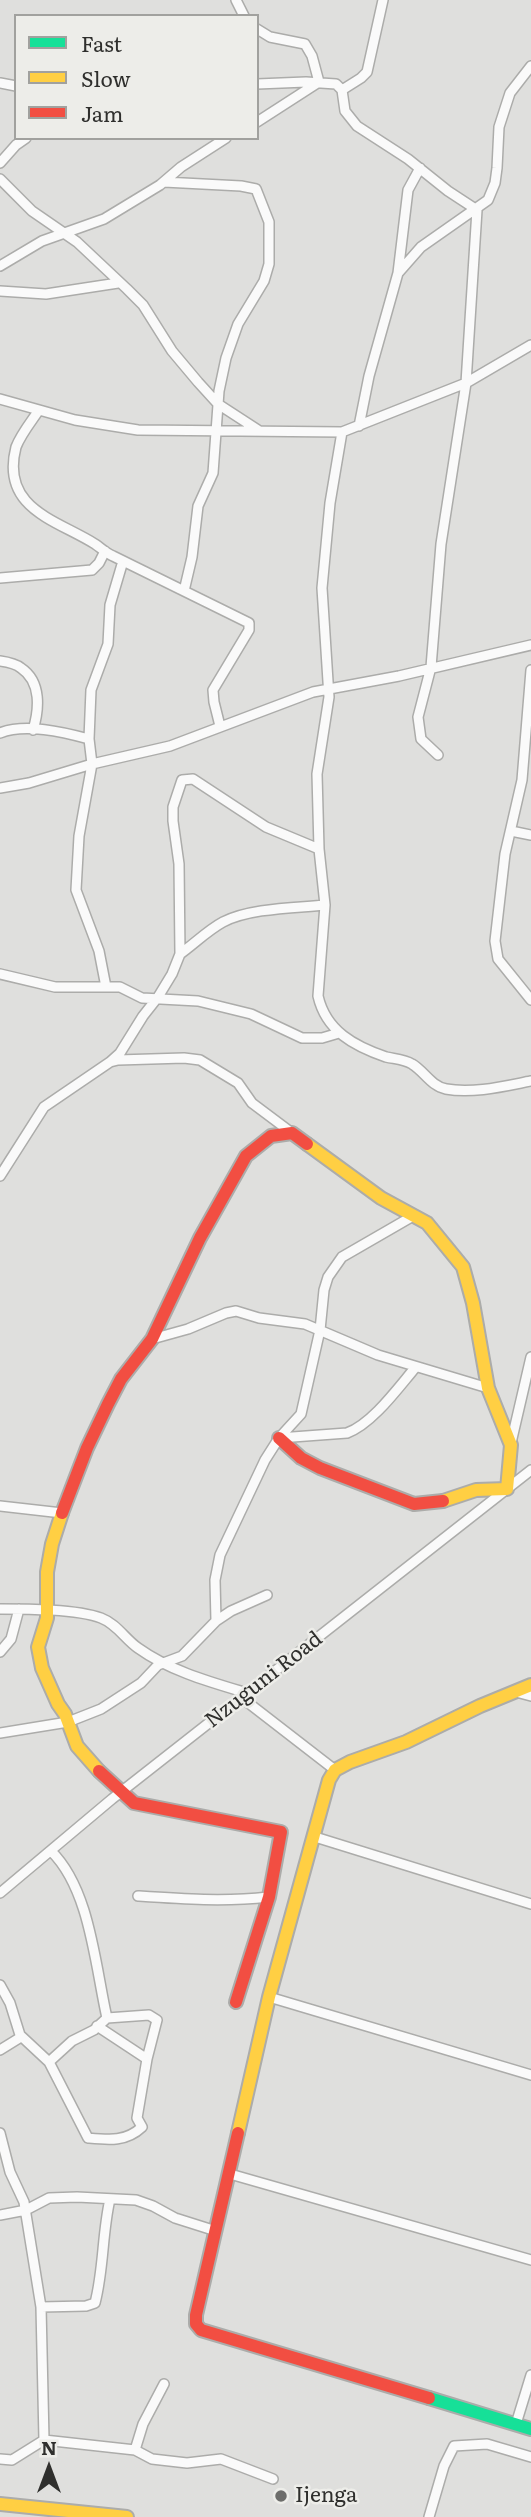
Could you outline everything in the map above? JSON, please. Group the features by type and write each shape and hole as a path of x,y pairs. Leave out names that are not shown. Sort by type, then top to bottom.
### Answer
{"main road":[{"path":"236,2002 268,1897 280,1850 281,1832 134,1803 83,1756 52,1693 38,1647 48,1611 47,1572 62,1513 87,1448 112,1396 121,1379 152,1339 200,1238 246,1156 271,1136 292,1133 381,1198 427,1223 448,1243 463,1268 473,1303 488,1388 511,1445 508,1489 476,1490 440,1502 414,1504 320,1468 301,1458 279,1438"},
{"path":"531,1685 406,1742 335,1770 326,1788 315,1837 269,1997 196,2315 201,2330 531,2428"},
{"path":"0,2504 127,2517"}],"street":[{"path":"342,90 367,72 383,0"},
{"path":"259,30 270,37 305,44 312,56 319,82"},
{"path":"398,273 421,247 488,200 495,183 499,127 506,104 510,93 529,72"},
{"path":"259,121 319,82"},
{"path":"259,84 336,84 342,90 345,111 357,126 477,210"},
{"path":"0,163 23,140"},
{"path":"0,266 42,241 104,219 164,182 223,140"},
{"path":"359,426 369,376 398,273 408,190 420,168"},
{"path":"0,179 32,211 77,242 144,305 180,361 218,404 259,431"},
{"path":"164,182 250,187 258,191 268,215 270,246 266,273 254,301 233,334 226,358 218,404 213,472 198,506 192,557 184,591"},
{"path":"438,755 425,744 419,732 420,704 431,667 441,544 466,383 477,210"},
{"path":"0,291 46,294 118,283"},
{"path":"0,399 122,429 342,432 466,383 531,345"},
{"path":"39,410 16,448 11,477 16,495 26,508 123,561 248,621 250,625 214,690 220,726"},
{"path":"342,432 328,515 322,588 329,688 317,774 319,849 325,905 318,996 321,1011 348,1041 384,1056 409,1062 433,1083 444,1088 468,1090 531,1080"},
{"path":"0,477 11,477"},
{"path":"0,578 92,570 99,564 105,551"},
{"path":"106,987 99,951 76,890 79,836 92,764 89,739 91,690 108,644 110,605 123,561"},
{"path":"0,788 29,783 92,764 170,746 329,688 531,645"},
{"path":"0,661 23,669 34,685 38,711 33,730"},
{"path":"531,670 522,780 502,873 496,951 498,959 531,1000"},
{"path":"0,733 33,730 89,739"},
{"path":"0,1176 44,1107 120,1053 172,974 180,954 178,864 173,807 182,780 193,779 266,827 319,849"},
{"path":"511,831 531,835"},
{"path":"180,954 221,923 231,919 280,909 325,905"},
{"path":"0,974 55,987 123,988 142,998 198,1000 235,1009 302,1038 322,1038 339,1033"},
{"path":"110,1062 150,1058 200,1060 238,1083 252,1103 292,1133"},
{"path":"216,1622 215,1580 220,1555 265,1460 279,1438 301,1415 320,1330 325,1285 337,1263 346,1254 413,1216"},
{"path":"152,1339 208,1323 232,1312 297,1322 415,1368 488,1388"},
{"path":"511,1445 531,1357"},
{"path":"279,1438 347,1433 355,1430 387,1400 415,1368"},
{"name":"Nzuguni Road","path":"0,1893 122,1791 531,1470"},
{"path":"0,1506 62,1513"},
{"path":"0,1733 68,1722 101,1709 141,1683 164,1662 182,1656 216,1622 245,1603 267,1595"},
{"path":"0,1609 94,1615 105,1619 139,1649 193,1677 244,1695 335,1770"},
{"path":"0,1652 11,1639 19,1609"},
{"path":"516,1692 531,1696"},
{"path":"315,1837 531,1904"},
{"path":"51,1851 62,1862 79,1896 107,2018"},
{"path":"138,1896 201,1900 268,1897"},
{"path":"0,1985 10,2003 21,2037 49,2062 88,2138 112,2141 133,2136 142,2127 137,2118 157,2020 149,2015 107,2018 72,2041 49,2062"},
{"path":"269,1997 531,2074"},
{"path":"97,2026 147,2059"},
{"path":"0,2050 21,2037"},
{"path":"0,2133 10,2172 22,2195 26,2210 41,2307 44,2440"},
{"path":"230,2174 531,2260"},
{"path":"0,2215 26,2210 49,2198 136,2200 175,2218 216,2231"},
{"path":"41,2307 86,2306 95,2303 102,2276 103,2230 110,2199"},
{"path":"516,2424 531,2375"},
{"path":"135,2449 142,2424 164,2384"},
{"path":"0,2459 12,2460 44,2440 135,2449 152,2459 164,2461 187,2463 221,2459 274,2479"},
{"path":"429,2517 444,2466 454,2446 487,2444 531,2457"}],"traffic: fast":[{"path":"429,2398 531,2429"}],"traffic: slow":[{"path":"307,1144 381,1198 427,1223 463,1267 473,1303 488,1388 511,1445 507,1489 476,1490 443,1501"},
{"path":"62,1513 52,1544 47,1572 47,1618 38,1647 42,1668 65,1714 77,1746 99,1771"},
{"path":"238,2133 269,1997 329,1780 335,1770 406,1742 531,1685"},
{"path":"0,2504 127,2517"}],"traffic: jam":[{"path":"62,1513 87,1448 108,1404 121,1379 152,1339 200,1238 246,1156 271,1136 292,1133 307,1144"},
{"path":"279,1438 301,1458 320,1468 414,1504 443,1501"},
{"path":"99,1771 134,1803 281,1832 269,1897 236,2002"},
{"path":"238,2133 196,2324 201,2330 429,2398"}],"place":[{"name":"Ijenga","path":"281,2496"}]}
